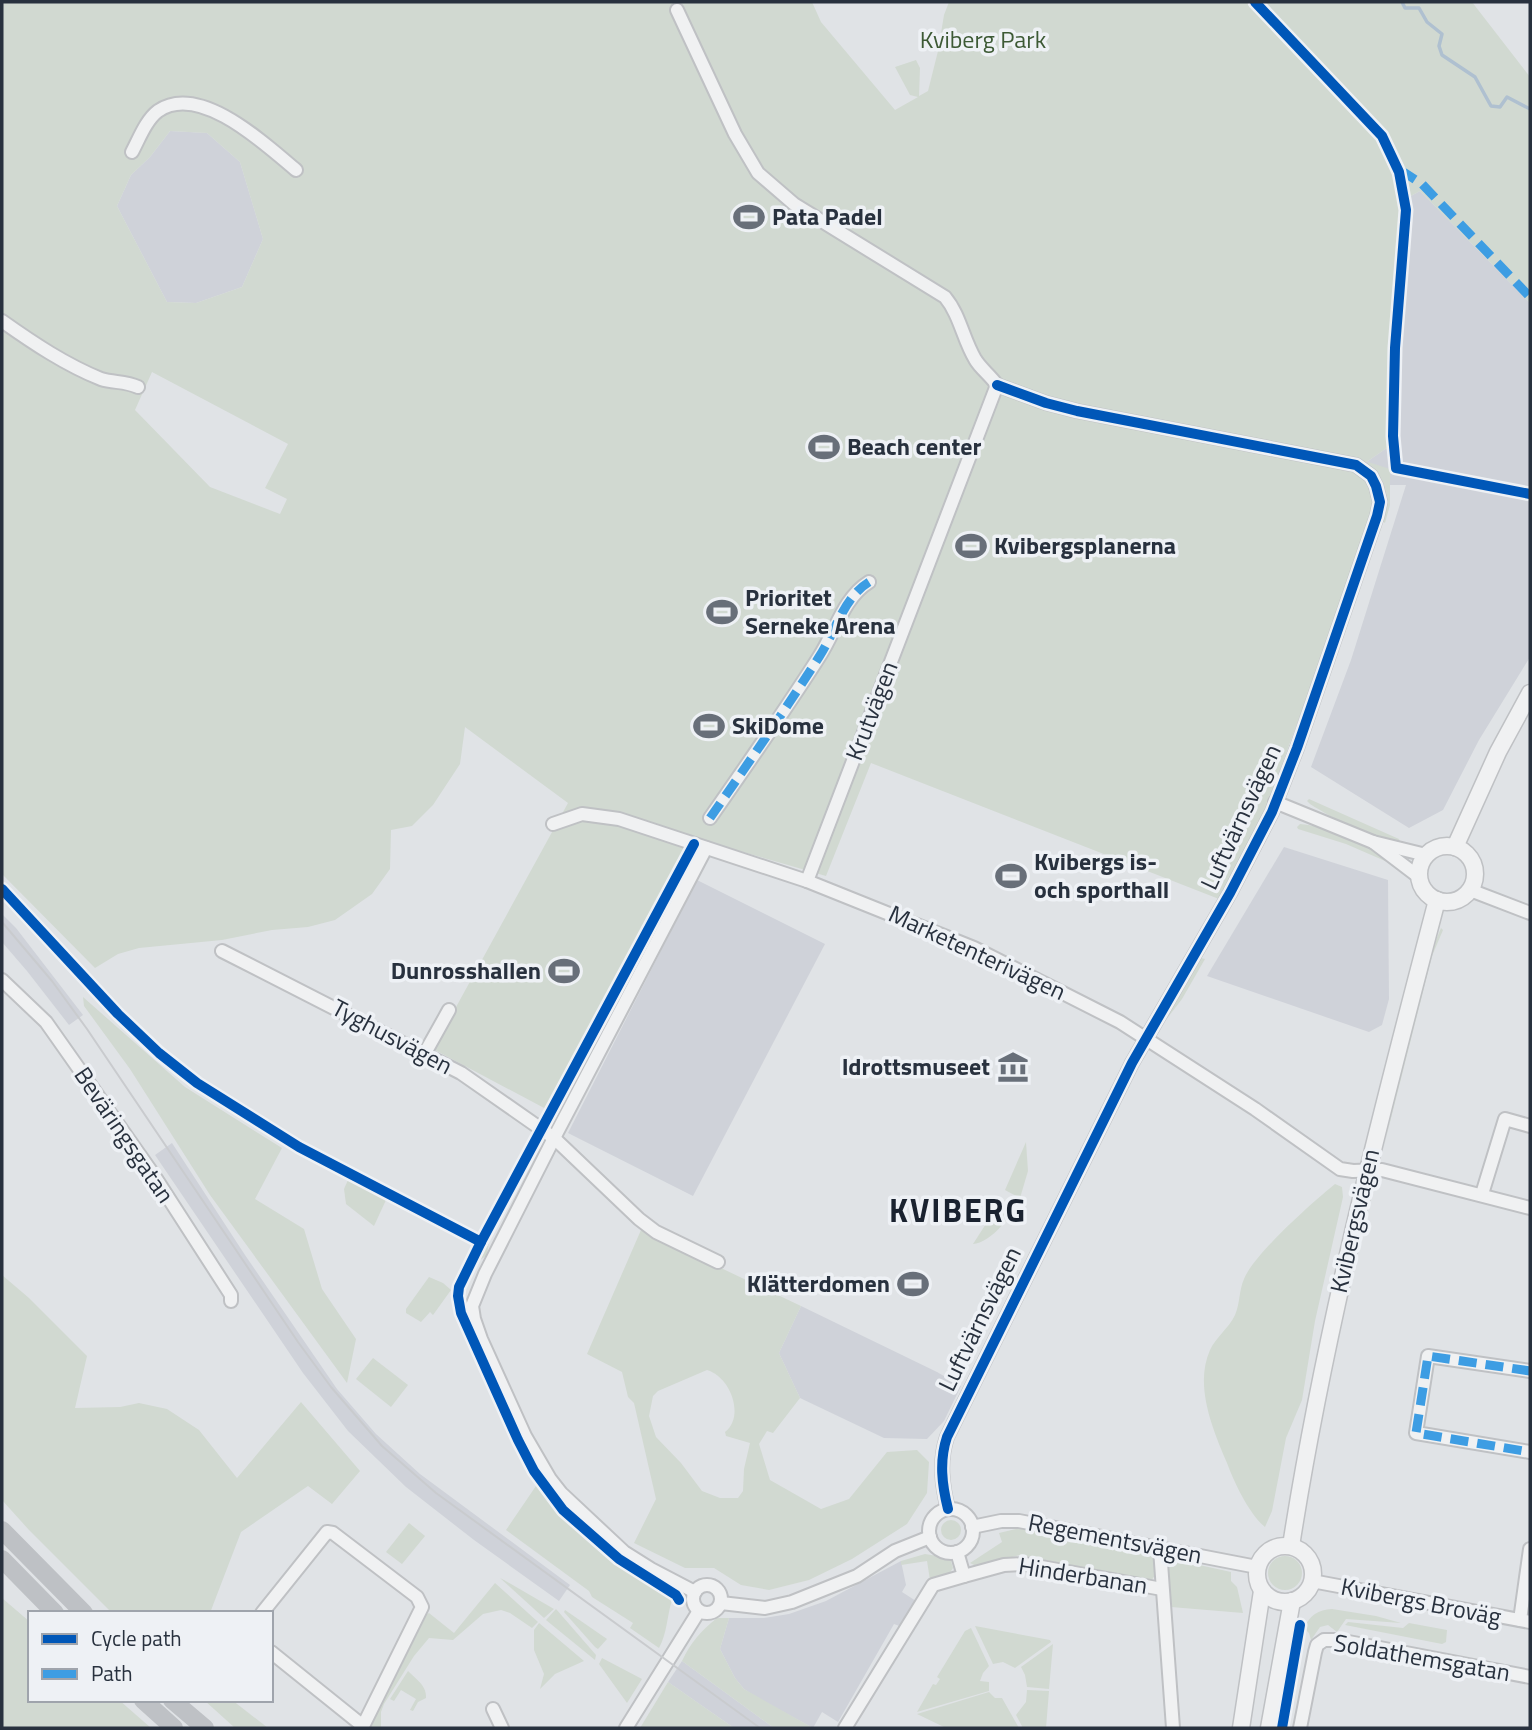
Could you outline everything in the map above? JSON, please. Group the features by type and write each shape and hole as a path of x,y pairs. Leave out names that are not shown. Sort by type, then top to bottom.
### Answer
{"main road":[{"path":"2,1530 82,1611"},
{"path":"2,1559 53,1611"},
{"path":"145,1702 174,1728"},
{"path":"174,1702 205,1728"}],"street":[{"path":"677,10 735,134 758,173 794,204 945,298 953,307 975,359 997,385"},
{"path":"132,152 146,125 158,111 176,104 196,104 243,126 296,170"},
{"path":"2,321 78,370 107,381 126,381 138,387"},
{"name":"Luftvärnsvägen","path":"948,1509 941,1473 947,1437 1144,1039 1230,893 1275,802 1297,748 1380,502 1371,476 1356,465 1077,411 997,385"},
{"name":"Krutvägen","path":"807,881 997,385"},
{"path":"710,818 782,715 859,588 869,582"},
{"path":"1455,847 1493,762 1530,692"},
{"path":"1275,802 1373,842 1426,855"},
{"name":"Marketenterivägen","path":"553,824 582,814 619,819 807,881 925,927 998,960 1113,1018 1255,1109 1340,1169 1382,1170 1482,1194 1530,1209"},
{"path":"1373,842 1419,877 1425,891 1437,900 1455,901 1470,890 1475,873 1465,852 1455,847 1436,848 1426,855 1419,877"},
{"path":"695,1592 624,1552 561,1493 525,1436 474,1319 472,1306 474,1295 554,1138 706,848"},
{"path":"1470,890 1530,913"},
{"name":"Kvibergsvägen","path":"1291,1546 1339,1292 1367,1170 1437,900"},
{"name":"Tyghusvägen","path":"222,951 461,1073 554,1138 656,1232 718,1262"},
{"name":"Beväringsgatan","path":"2,980 46,1022 153,1174 231,1295 231,1301"},
{"path":"425,1053 449,1010"},
{"path":"1482,1194 1505,1119 1530,1126"},
{"path":"1530,1371 1428,1356 1416,1433 1530,1452"},
{"path":"948,1509 963,1513 972,1527 968,1543 957,1552 940,1550 933,1545 930,1537 932,1519 948,1509"},
{"name":"Regementsvägen","path":"972,1527 1001,1521 1019,1521 1257,1567"},
{"path":"264,1611 327,1532 333,1533 417,1597 422,1606 363,1727 273,1654"},
{"path":"721,1603 765,1608 792,1602 857,1576 895,1551 930,1537"},
{"path":"1291,1546 1309,1559 1312,1580 1307,1591 1292,1601 1275,1601 1262,1591 1257,1580 1257,1567 1262,1557 1270,1550 1291,1546"},
{"name":"Hinderbanan","path":"1160,1549 1173,1728"},
{"path":"1525,1621 1530,1549"},
{"path":"957,1552 964,1576"},
{"name":"Hinderbanan","path":"845,1728 933,1585 1004,1565 1025,1564 1162,1588"},
{"name":"Kvibergs Broväg","path":"1312,1580 1525,1621"},
{"path":"704,1585 714,1586 720,1593 721,1603 718,1609 711,1613 699,1611 694,1604 695,1592 704,1585"},
{"path":"1241,1728 1262,1591"},
{"path":"1269,1728 1292,1601"},
{"path":"626,1728 699,1611"},
{"name":"Soldathemsgatan","path":"1300,1728 1315,1652 1324,1640 1338,1640 1530,1677"},
{"path":"493,1709 502,1728"}],"shaded area":[{"path":"170,131 207,133 240,162 263,239 242,287 196,303 167,302 117,206 131,175 150,157"},
{"path":"1420,191 1530,303 1530,657 1479,740 1443,810 1409,828 1311,767 1351,660 1406,485 1379,485 1365,463 1397,441 1400,322 1409,233 1409,197"},
{"path":"1284,847 1388,880 1389,999 1382,1025 1369,1032 1207,976"},
{"path":"697,880 825,944 693,1196 568,1133"},
{"path":"2,914 16,928 83,1015 69,1025 2,942"},
{"path":"172,1143 337,1389 376,1434 420,1474 570,1585 559,1601 406,1487 348,1431 303,1373 155,1155"},
{"path":"801,1306 961,1386 944,1421 927,1439 884,1438 800,1398 779,1353"},
{"path":"901,1561 906,1585 902,1592 916,1601 902,1627 894,1624 838,1722 822,1712 813,1728 758,1698 744,1689 735,1678 720,1649 729,1618 764,1618 789,1614 826,1601"},
{"path":"682,1661 774,1728 734,1728 668,1682"}],"green space":[{"name":"Kviberg Park","path":"2,2 812,2 821,22 895,110 918,97 910,95 895,67 916,60 920,68 919,96 928,91 949,2 1472,2 1530,77 1530,303 1420,191 1409,197 1397,441 1365,463 1379,485 1375,512 1260,824 1219,899 871,763 826,876 691,837 546,1109 433,1049 568,803 465,727 460,764 433,805 412,826 391,830 390,869 372,894 335,920 308,927 272,930 222,940 139,948 118,954 95,968 2,874","holes":["170,131 207,133 240,162 263,239 242,287 196,303 167,302 117,206 131,175 150,157","152,372 288,444 265,488 287,499 280,514 210,487 135,410"]},
{"path":"1368,462 1390,469 1390,505 1385,523 1382,521 1383,492"},
{"path":"1309,799 1399,839 1400,842 1354,828 1310,804 1307,801"},
{"path":"1300,824 1322,828 1349,838 1375,850 1392,864 1346,844 1298,829"},
{"path":"1441,928 1443,930 1432,956 1383,1150 1428,959"},
{"path":"641,944 648,946 580,1076 573,1078"},
{"path":"1201,958 1205,959 1182,999 1162,1025"},
{"path":"83,997 185,1087 282,1148 255,1199 304,1229 322,1289 356,1339 347,1383 210,1195 130,1069 84,1006"},
{"path":"1026,1142 1028,1171 1020,1198 1005,1190"},
{"path":"524,1167 527,1168 489,1242 487,1255 479,1261 479,1253"},
{"path":"348,1180 386,1200 374,1226 346,1204 344,1189"},
{"path":"1335,1184 1342,1187 1343,1197 1315,1321 1302,1400 1286,1438 1272,1511 1265,1527 1243,1497 1216,1436 1207,1408 1204,1378 1206,1364 1210,1350 1235,1315 1242,1283 1259,1256"},
{"path":"1002,1199 1016,1207 992,1235 973,1244"},
{"path":"641,1230 801,1306 779,1353 800,1398 773,1433 767,1431 759,1444 770,1480 821,1509 849,1499 887,1452 917,1450 929,1462 927,1493 907,1524 852,1559 809,1580 769,1590 741,1585 714,1568 685,1568 634,1543 656,1499 634,1403 628,1397 622,1372 587,1354","holes":["707,1370 715,1374 729,1389 734,1408 734,1417 725,1432 726,1436 750,1443 744,1469 743,1491 738,1498 720,1498 702,1491 681,1463 656,1437 649,1416 653,1396 658,1391"]},
{"path":"2,1275 87,1356 75,1408 120,1407 139,1403 167,1409 199,1430 237,1478 301,1402 360,1471 332,1504 308,1486 241,1532 211,1611 110,1611 2,1500"},
{"path":"429,1277 451,1290 433,1315 430,1312 421,1322 406,1313 406,1309"},
{"path":"373,1358 408,1385 391,1407 356,1379"},
{"path":"538,1483 569,1521 605,1555 672,1600 659,1648 630,1628 633,1623 592,1597 589,1591 506,1530"},
{"path":"951,1520 958,1523 961,1530 958,1537 951,1540 944,1537 941,1530 944,1523"},
{"path":"409,1523 425,1536 402,1564 386,1552"},
{"path":"1020,1528 1148,1554 1155,1557 1156,1574 1151,1581 1020,1555 976,1566 970,1563 1002,1542 999,1533"},
{"path":"925,1554 950,1558 953,1568 949,1574 930,1580 927,1561 901,1565 901,1561"},
{"path":"1285,1556 1297,1561 1302,1573 1297,1585 1285,1590 1273,1585 1268,1573 1273,1561"},
{"path":"1172,1559 1231,1572 1231,1581 1237,1587 1243,1613 1171,1607 1167,1567"},
{"path":"500,1578 504,1580 554,1609 544,1618"},
{"path":"495,1583 538,1622 532,1628 501,1610 483,1614 453,1640 429,1638 414,1656 384,1704 381,1728 369,1728 424,1616 429,1613 454,1633"},
{"path":"2,1598 28,1620 28,1702 121,1702 151,1728 2,1728"},
{"path":"556,1609 596,1655 595,1660 546,1620"},
{"path":"1332,1609 1401,1623 1346,1619 1337,1632 1328,1625 1320,1627 1311,1640 1304,1628 1306,1623 1315,1614"},
{"path":"565,1610 607,1639 598,1649 564,1612"},
{"path":"717,1618 729,1618 720,1649 744,1689 813,1728 774,1728 682,1661 697,1637"},
{"path":"1348,1622 1403,1628 1409,1623 1447,1630 1446,1642 1442,1644 1345,1625"},
{"path":"539,1623 584,1661 555,1674 540,1689 544,1674 534,1650 534,1630"},
{"path":"975,1626 1051,1642 1015,1668 1003,1662 993,1664"},
{"path":"971,1628 989,1666 980,1681 989,1682 989,1691 917,1712 933,1684 936,1685 940,1679 937,1677 965,1631"},
{"path":"1053,1644 1049,1689 1027,1687 1021,1667"},
{"path":"602,1658 642,1679 627,1703 599,1664"},
{"path":"408,1671 426,1694 426,1698 418,1702 413,1711 410,1710 416,1699 401,1690 394,1701 390,1699"},
{"path":"668,1682 734,1728 640,1728"},
{"path":"1027,1690 1049,1691 1046,1728 1023,1728 1016,1715 1026,1702"},
{"path":"989,1692 995,1698 1002,1698 1019,1728 946,1728 917,1714"},
{"path":"206,1702 235,1702 268,1728 235,1728"}],"waterway":[{"path":"1402,2 1405,8 1419,8 1427,22 1442,34 1439,46 1442,55 1475,77 1491,106 1500,107 1507,97 1530,109"}],"tram line":[{"path":"2,922 52,981 87,1029 298,1342 331,1387 382,1446 436,1493 760,1728"}],"marked path":[{"path":"1399,172 1422,184 1530,297"},
{"path":"710,818 825,648 852,597 869,582"},
{"path":"1530,1371 1428,1356 1416,1433 1530,1452"}],"cycle path":[{"path":"1255,2 1382,136 1399,172 1406,210 1395,348 1393,436 1396,468 1530,494"},
{"path":"948,1509 942,1473 947,1437 1132,1063 1230,893 1272,812 1297,748 1380,502 1371,476 1356,465 1077,411 997,385"},
{"path":"679,1600 676,1595 619,1559 563,1510 534,1471 461,1313 458,1296 459,1287 481,1242 694,844"},
{"path":"2,889 118,1014 159,1053 197,1083 299,1147 481,1242"},
{"path":"1282,1728 1300,1625"}],"place":[{"name":"Pata Padel","path":"749,217"},
{"name":"Beach center","path":"824,447"},
{"name":"Kvibergsplanerna","path":"971,546"},
{"name":"Prioritet Serneke Arena","path":"722,612"},
{"name":"SkiDome","path":"709,726"},
{"name":"Kvibergs is- och sporthall","path":"1011,876"},
{"name":"Dunrosshallen","path":"564,971"},
{"name":"Idrottsmuseet","path":"1013,1067"},
{"name":"Klätterdomen","path":"913,1284"}],"district":[{"name":"KVIBERG","path":"958,1211"}]}
